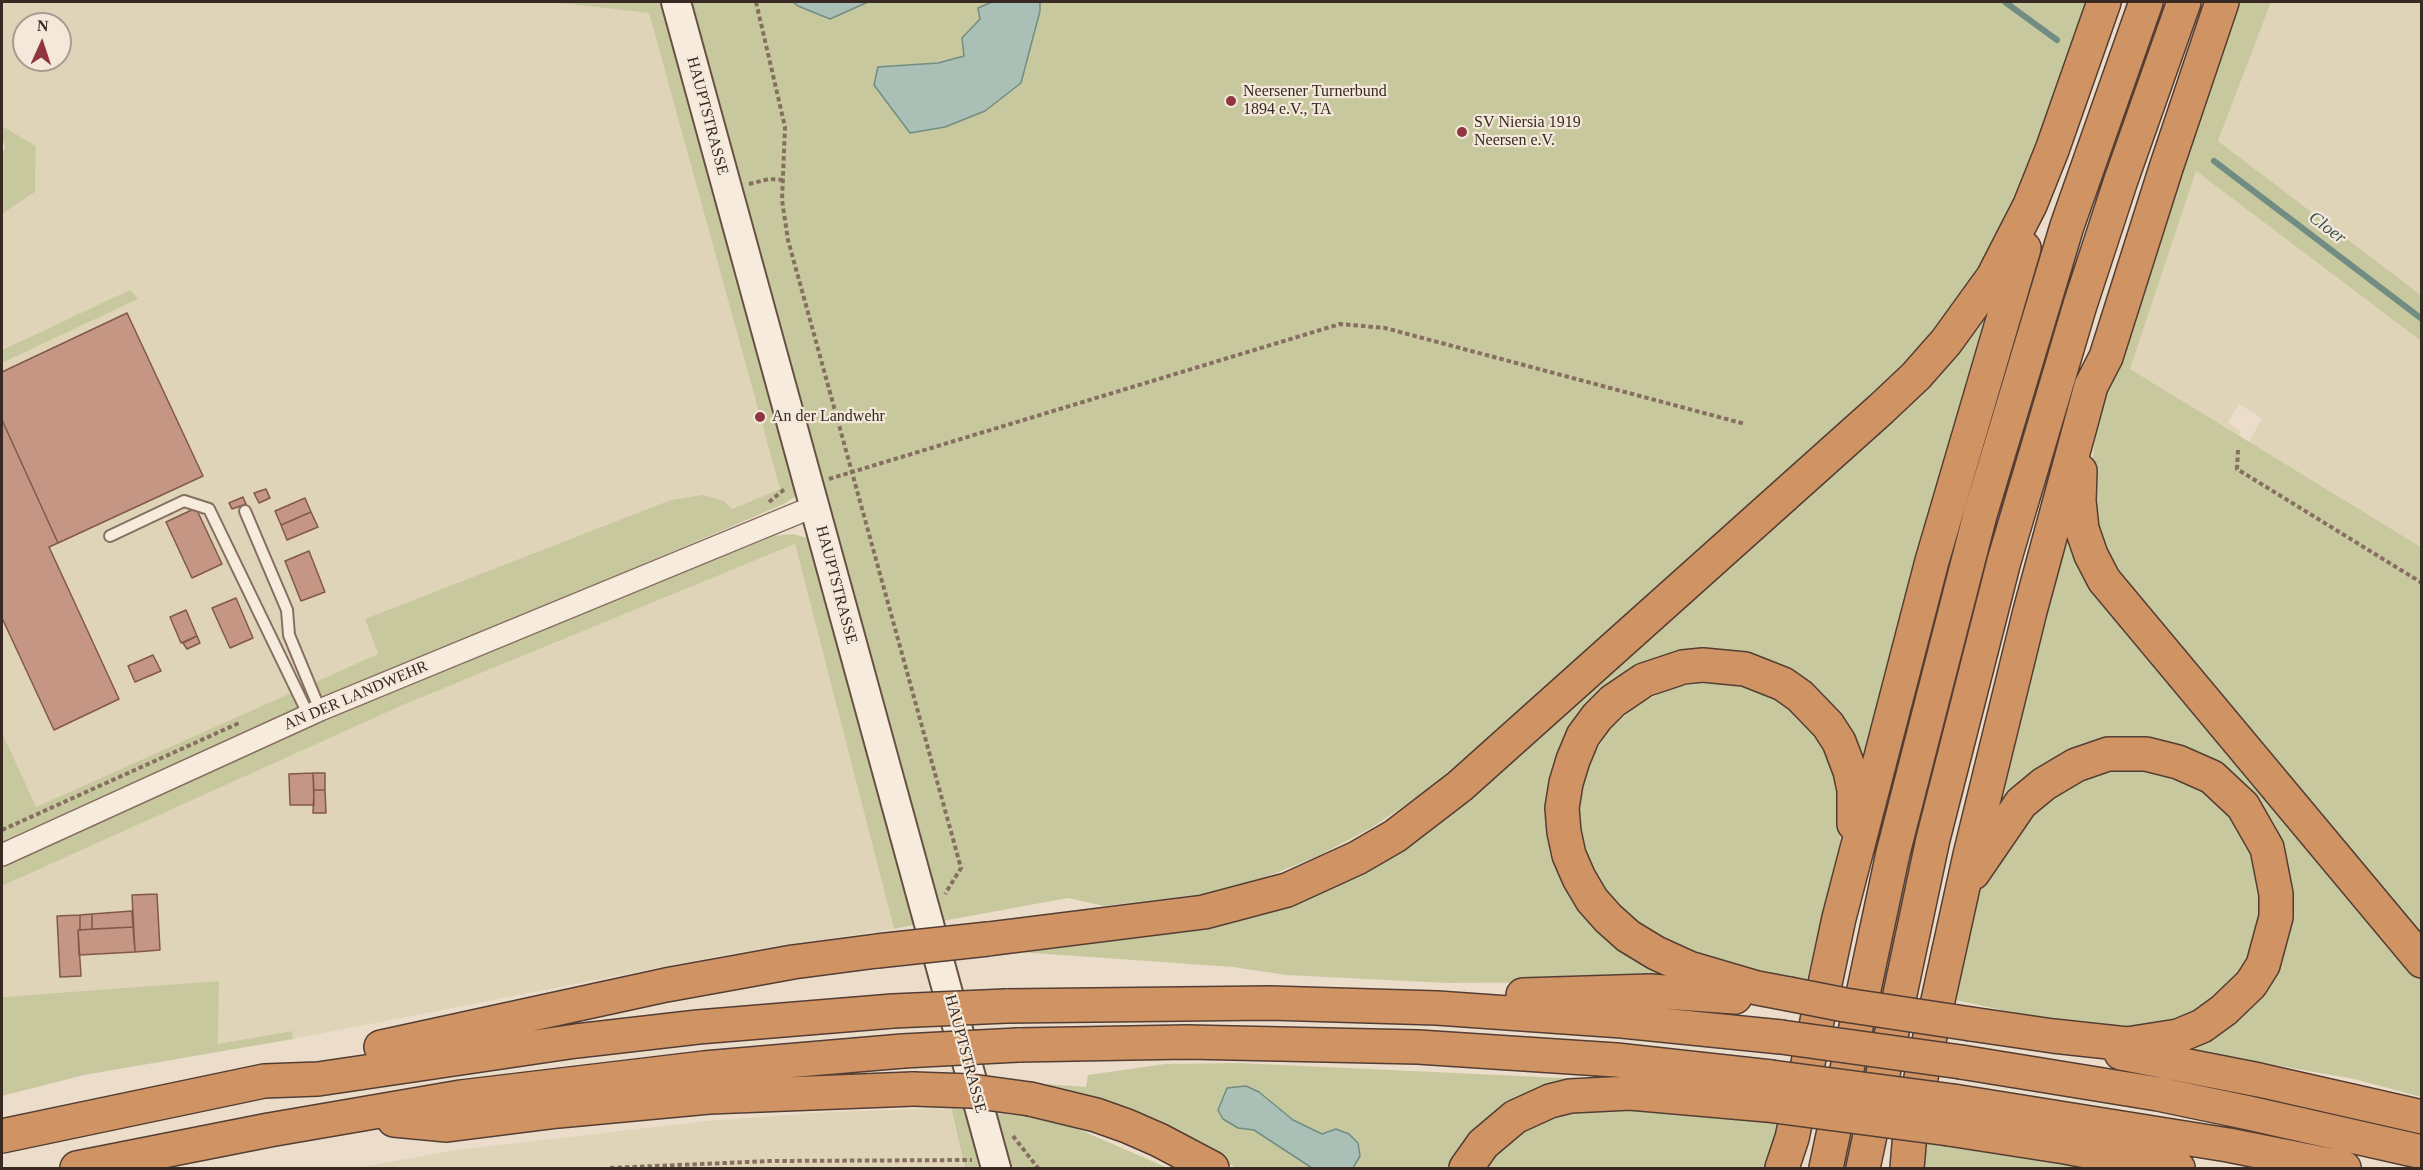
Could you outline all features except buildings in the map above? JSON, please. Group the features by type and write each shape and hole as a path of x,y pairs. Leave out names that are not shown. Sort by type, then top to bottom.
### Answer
{"highway":[{"path":"264,1081 314,1059 411,1041 666,985 783,964 877,951 1161,918 1250,901 1305,883 1358,858 1395,836 1428,812 1855,433 1916,376 1964,319 1993,277 2030,205 2052,150 2104,2"},
{"path":"1826,1168 1893,853 1977,526 2067,226 2146,2"},
{"path":"1863,1168 1933,839 2009,543 2083,294 2184,2"},
{"path":"2222,2 2106,357 2101,388 2083,449 2079,478 2082,529 2091,555 2104,580 2121,602 2421,961"},
{"path":"1782,1168 1791,1153 1839,918 1946,512 2052,150"},
{"path":"1907,1168 1914,1112 1962,890 2030,611 2091,386 2106,357"},
{"path":"1788,998 1689,968 1656,953 1628,936 1592,900 1578,878 1569,855 1562,808 1573,760 1583,736 1597,717 1628,689 1664,672 1683,667 1703,665 1745,669 1783,684 1800,696 1828,725 1839,742 1850,771 1854,790 1853,829 1843,878 1839,918"},
{"path":"1385,1006 1439,993 1492,995 1650,991 1788,998 2053,1036 2127,1044 2178,1036 2202,1026 2224,1010 2251,984 2263,965 2276,917 2276,894 2267,848 2243,806 2212,777 2178,762 2146,754 2108,754 2076,765 2044,784 2022,803 1962,890"},
{"path":"2,1136 264,1081 318,1078 489,1053 676,1030 893,1011 1186,1002 1385,1006 1540,1014 1782,1038 1961,1062 2158,1094 2421,1152"},
{"path":"2053,1036 2421,1117"},
{"path":"77,1168 170,1148 347,1116 591,1080 784,1060 903,1051 1018,1045 1187,1042 1418,1047 1616,1060 1769,1091 1951,1115 2217,1143 2344,1168"},
{"path":"1878,1168 1885,1129 1885,1062"},
{"path":"347,1116 447,1125 558,1111 709,1097 913,1089 971,1091 1030,1099 1095,1115 1159,1140 1212,1168"},
{"path":"1466,1168 1483,1144 1515,1117 1550,1101 1570,1096 1630,1093 1769,1091"},
{"path":"1951,1115 2065,1147 2178,1168"}],"street":[{"name":"HAUPTSTRASSE","path":"675,2 995,1164"},
{"name":"AN DER LANDWEHR","path":"2,855 314,713 815,506"}],"lane":[{"path":"110,536 184,501 209,509 314,713"},
{"path":"244,511 287,610 289,635 314,713"}],"path":[{"path":"756,2 785,127 782,200 788,240 961,868 944,895"},
{"path":"727,188 769,179 784,180"},
{"path":"851,474 1340,324 1385,328 1745,424"},
{"path":"2238,450 2238,470 2421,583"},
{"path":"1007,1129 1038,1168"},
{"path":"610,1168 770,1161 995,1164"}],"shaded area":[{"path":"2,2 551,2 649,13 780,489 732,509 365,619 379,654 36,807 2,732 2,363 138,299 67,319 2,350 2,214 35,192 36,146 2,126"},
{"path":"793,2 868,2 830,19"},
{"path":"992,2 1040,2 1040,11 1021,83 985,111 945,127 910,133 874,85 878,67 938,63 964,56 962,38 980,19 978,8"},
{"path":"2271,2 2421,2 2421,295 2218,141"},
{"path":"2196,171 2421,341 2421,547 2249,442 2262,418 2239,404 2228,422 2241,432 2239,436 2130,369"},
{"path":"795,544 894,929 724,955 293,1039 291,1031 218,1045 219,981 2,997 2,886 403,705"},
{"path":"1246,1086 1259,1092 1293,1120 1322,1134 1336,1129 1349,1134 1358,1143 1360,1156 1353,1168 1312,1168 1254,1130 1238,1128 1223,1119 1218,1110 1227,1088"},
{"path":"950,1108 965,1168 356,1168 456,1150 707,1121 827,1112"}],"green space":[{"path":"551,2 662,2 796,485 796,496 784,504 387,673 2,846 2,732 36,807 378,654 365,619 671,500 703,495 724,501 732,509 780,489 649,13"},
{"path":"684,2 793,2 830,19 868,2 992,2 978,8 980,19 962,38 964,56 938,63 878,67 1021,83 1040,11 1040,2 2093,2 2015,219 1970,290 1885,388 1527,709 1422,794 1371,828 1318,856 1256,881 1203,894 1104,906 1068,898 937,922"},
{"path":"2240,2 2271,2 2218,141 2421,295 2421,341 2196,171 2130,369 2421,547 2421,938 2122,582 2104,550 2092,513 2090,478 2095,440 2116,358 2163,208"},
{"path":"2,126 36,146 35,192 2,214 2,155 5,147"},
{"path":"130,290 138,299 2,363 2,350"},
{"path":"1991,298 1922,540 1859,779 1750,661 1591,711 1561,864 1705,981 1447,983 1286,975 1233,967 1019,952 1187,931 1261,913 1330,887"},
{"path":"2069,513 2421,974 2421,1097 2354,1079 2173,1047 1951,999"},
{"path":"793,534 807,538 813,548 914,925 894,929 795,544 403,705 2,886 2,863 49,841 394,689 774,536"},
{"path":"1709,683 1746,686 1778,700 1801,719 1819,740 1834,772 1842,812 1840,844 1806,983 1726,964 1674,944 1634,920 1605,890 1586,856 1578,823 1579,790 1590,761 1611,727 1640,703 1673,687"},
{"path":"219,981 218,1044 292,1031 293,1039 84,1075 2,1096 2,997"},
{"path":"1239,1063 1628,1081 1575,1085 1455,1168 1353,1168 1360,1156 1336,1129 1322,1134 1293,1120 1259,1092 1238,1128 1254,1130 1312,1168 1236,1168 1183,1137 1031,1083 1086,1087 1088,1075 1165,1064"},
{"path":"951,1108 1057,1120 1168,1168 965,1168"},
{"path":"1612,1108 1777,1123 1767,1168 1486,1168 1511,1139 1546,1118 1576,1111"},
{"path":"1923,1143 1948,1144 2110,1168 1925,1168"}],"waterway":[{"name":"Cloer","path":"2005,2 2057,40"},
{"name":"Cloer","path":"2214,161 2422,319"}],"place":[{"name":"Neersener Turnerbund 1894 e.V., TA","path":"1231,101"},
{"name":"SV Niersia 1919 Neersen e.V.","path":"1462,132"},
{"name":"An der Landwehr","path":"760,417"}]}
